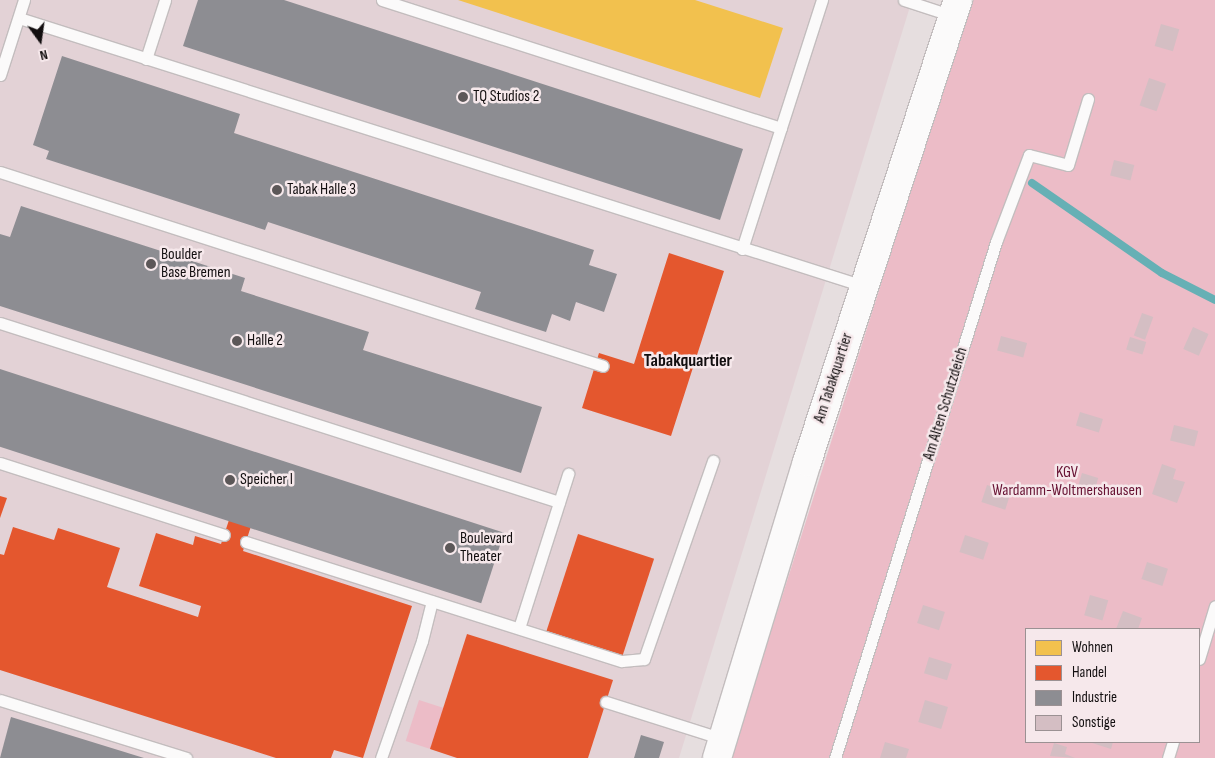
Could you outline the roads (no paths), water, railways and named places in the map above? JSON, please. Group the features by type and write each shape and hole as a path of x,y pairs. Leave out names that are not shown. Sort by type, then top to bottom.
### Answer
{"street":[{"name":"Am Tabakquartier","path":"720,748 864,286 955,8"}],"lane":[{"path":"0,75 24,0"},
{"path":"146,59 165,0"},
{"path":"382,0 781,128"},
{"path":"742,249 822,0"},
{"path":"904,0 955,8"},
{"path":"19,18 742,249 864,286"},
{"name":"Am Alten Schutzdeich","path":"835,758 999,233 1029,155 1068,165 1088,99"},
{"path":"0,172 603,366"},
{"path":"0,324 559,502"},
{"path":"246,542 622,661 644,659 713,461"},
{"path":"0,463 224,535"},
{"path":"519,628 568,474"},
{"path":"381,758 422,641 432,601"},
{"path":"1200,656 1215,606"},
{"path":"0,700 186,758"},
{"path":"606,702 720,748"},
{"path":"1168,758 1173,743"}],"waterway":[{"path":"1032,183 1162,273 1215,300"}],"place":[{"name":"TQ Studios 2","path":"463,97"},
{"name":"Tabak Halle 3","path":"277,190"},
{"name":"Boulder Base Bremen","path":"151,264"},
{"name":"Halle 2","path":"237,341"},
{"name":"Speicher I","path":"230,480"},
{"name":"Boulevard Theater","path":"450,548"}],"district":[{"name":"Tabakquartier","path":"688,361"}],"park label":[{"name":"KGV Wardamm-Woltmershausen","path":"1067,482"}]}
